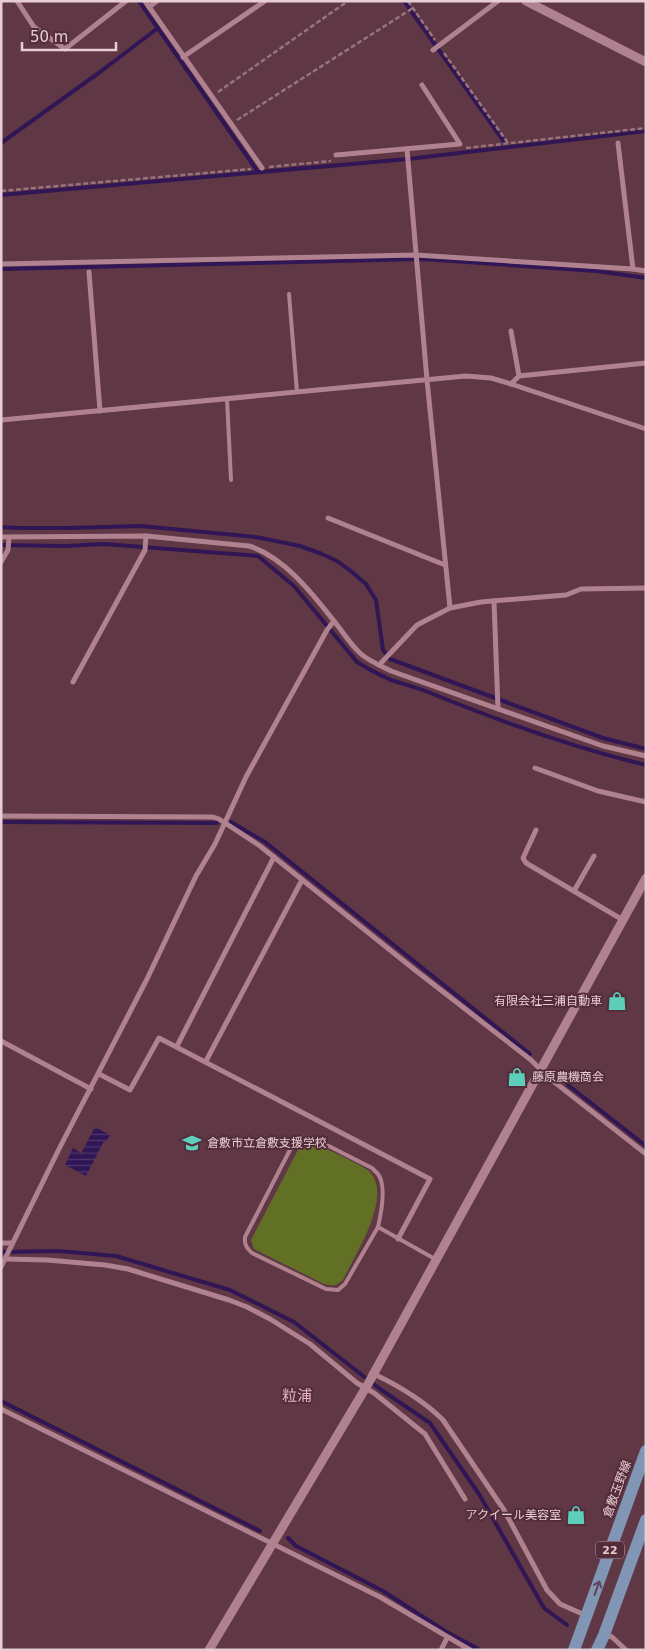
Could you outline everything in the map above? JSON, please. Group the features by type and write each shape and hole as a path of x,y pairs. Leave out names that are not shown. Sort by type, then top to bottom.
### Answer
{"main road":[{"name":"倉敷玉野線","path":"574,1650 646,1451"},
{"name":"22","path":"597,1650 646,1520"}],"street":[{"path":"17,1 34,27 65,49 126,1"},
{"path":"145,1 262,168"},
{"path":"149,7 156,1"},
{"path":"183,57 265,1"},
{"path":"433,50 498,1"},
{"path":"526,1 646,62"},
{"path":"336,155 460,144 422,85"},
{"path":"618,143 633,269"},
{"path":"407,149 426,380 450,608"},
{"path":"1,264 417,258 633,269 646,272"},
{"path":"89,272 100,411"},
{"path":"511,331 519,376"},
{"path":"511,384 519,376 646,363"},
{"path":"1,420 466,376 491,378 646,429"},
{"path":"328,518 445,565"},
{"path":"73,682 145,550 146,536"},
{"path":"1,537 8,544 146,536 249,546 259,549 280,561 289,570 330,625 363,656 379,665 498,706 603,746 646,756"},
{"path":"1,562 8,544"},
{"path":"379,665 417,625 450,608 482,602 566,595 581,589 646,588"},
{"path":"494,601 498,706"},
{"path":"1,1267 147,979 196,876 215,844 246,777 330,625"},
{"path":"535,768 598,791 646,802"},
{"path":"1,816 213,817 224,822 274,857 531,1060 592,1112 646,1154"},
{"path":"536,830 523,858 526,863 623,920"},
{"path":"574,891 594,856"},
{"path":"177,1046 274,857"},
{"path":"206,1061 302,880"},
{"path":"209,1650 370,1381 644,884"},
{"path":"99,1074 130,1090 159,1038 430,1179 398,1239"},
{"path":"1,1041 90,1089"},
{"path":"1,1243 11,1245"},
{"path":"6,1257 105,1265 128,1269 229,1300 290,1331 329,1359 370,1381 400,1387 432,1409 443,1420 504,1510 547,1590 560,1604 587,1616"},
{"path":"370,1381 374,1393 424,1434 465,1500"},
{"path":"1,1409 380,1597 470,1650"},
{"path":"604,1635 612,1637 626,1650"},
{"path":"441,1650 448,1638"}],"lane":[{"path":"289,294 297,392"},
{"path":"227,399 231,480"},
{"path":"308,1137 372,1168 378,1174 383,1204 378,1227 345,1284 338,1290 326,1289 252,1253 244,1242 293,1144 297,1140 308,1137"},
{"path":"378,1227 437,1260"}],"path":[{"path":"212,97 348,1"},
{"path":"408,1 508,143"},
{"path":"231,124 413,8"},
{"path":"466,148 646,128"},
{"path":"1,191 339,160"}],"green space":[{"path":"315,1144 366,1169 370,1172 376,1183 375,1211 370,1226 343,1280 333,1285 322,1283 254,1249 251,1240 299,1148"}],"shaded area":[{"path":"95,1127 110,1135 106,1142 104,1141 86,1176 65,1165 73,1148 81,1153 77,1161"}],"waterway":[{"path":"139,1 258,172"},
{"path":"404,1 505,143"},
{"path":"1,143 158,28"},
{"path":"1,195 408,159 646,131"},
{"path":"1,269 423,259 596,271 646,278"},
{"path":"1,527 141,526 256,537 300,546 337,561 366,584 376,600 383,650 390,659 603,738 646,749"},
{"path":"1,545 66,546 104,544 258,556 294,586 357,662 391,680 423,690 536,733 646,765"},
{"path":"1,822 217,823"},
{"path":"231,822 265,842 530,1054"},
{"path":"568,1085 646,1146"},
{"path":"1,1252 58,1251 116,1256 230,1290 294,1322 380,1389 430,1423 479,1494 544,1608 567,1625"},
{"path":"1,1401 260,1531"},
{"path":"288,1538 296,1546 383,1591 445,1631 480,1650"}],"place":[{"name":"有限会社三浦自動車","path":"617,1001"},
{"name":"藤原農機商会","path":"517,1077"},
{"name":"倉敷市立倉敷支援学校","path":"192,1143"},
{"name":"アクイール美容室","path":"576,1515"}],"district":[{"name":"粒浦","path":"297,1396"}]}
